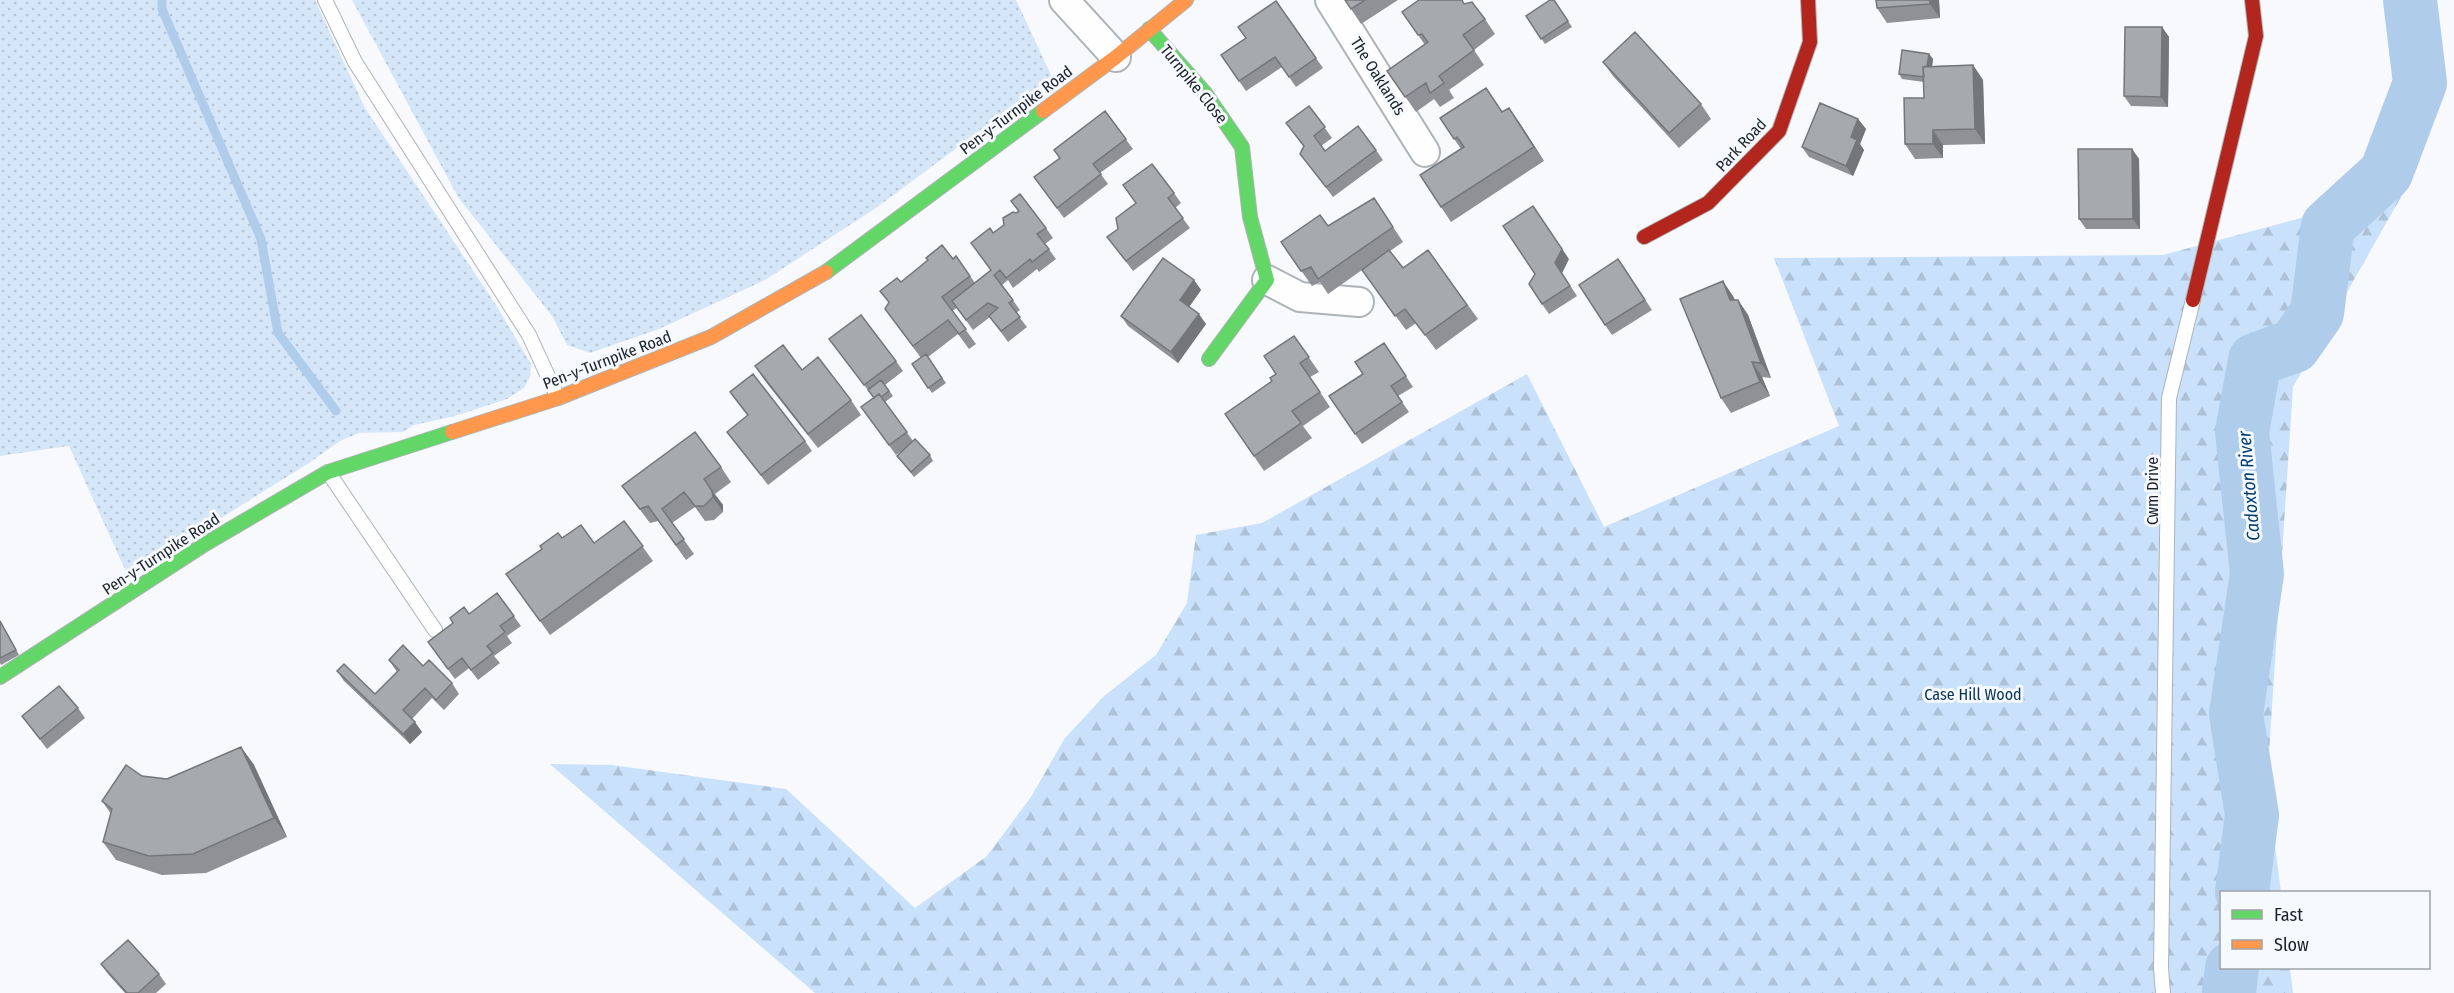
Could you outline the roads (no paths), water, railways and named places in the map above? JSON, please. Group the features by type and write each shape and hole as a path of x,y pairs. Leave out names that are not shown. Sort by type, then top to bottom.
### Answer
{"street":[{"path":"1064,0 1116,57"},
{"name":"Pen-y-Turnpike Road","path":"0,678 205,544 328,472 558,398 711,337 829,270 1116,57 1186,0"},
{"name":"The Oaklands","path":"1330,0 1425,152"},
{"name":"Park Road","path":"1644,237 1708,203 1779,131 1810,42 1808,0"},
{"name":"Cwm Drive","path":"2193,300 2256,36 2252,0"},
{"name":"Turnpike Close","path":"1149,29 1205,93 1242,147 1250,217 1267,280"},
{"path":"1209,359 1267,280 1300,297 1359,302"}],"lane":[{"path":"326,0 355,62 529,335 558,398"},
{"name":"Cwm Drive","path":"2163,993 2161,968 2169,398 2193,300"},
{"path":"328,472 435,630"}],"waterway":[{"path":"162,0 162,9 261,239 278,333 336,411"},
{"name":"Cadoxton River","path":"2242,891 2252,815 2236,714 2257,574 2242,432 2255,360 2294,346 2317,313 2328,226 2386,173 2420,83 2410,0"},
{"name":"Cadoxton River","path":"2229,993 2232,969"}],"park label":[{"name":"Case Hill Wood","path":"1973,694"}]}
